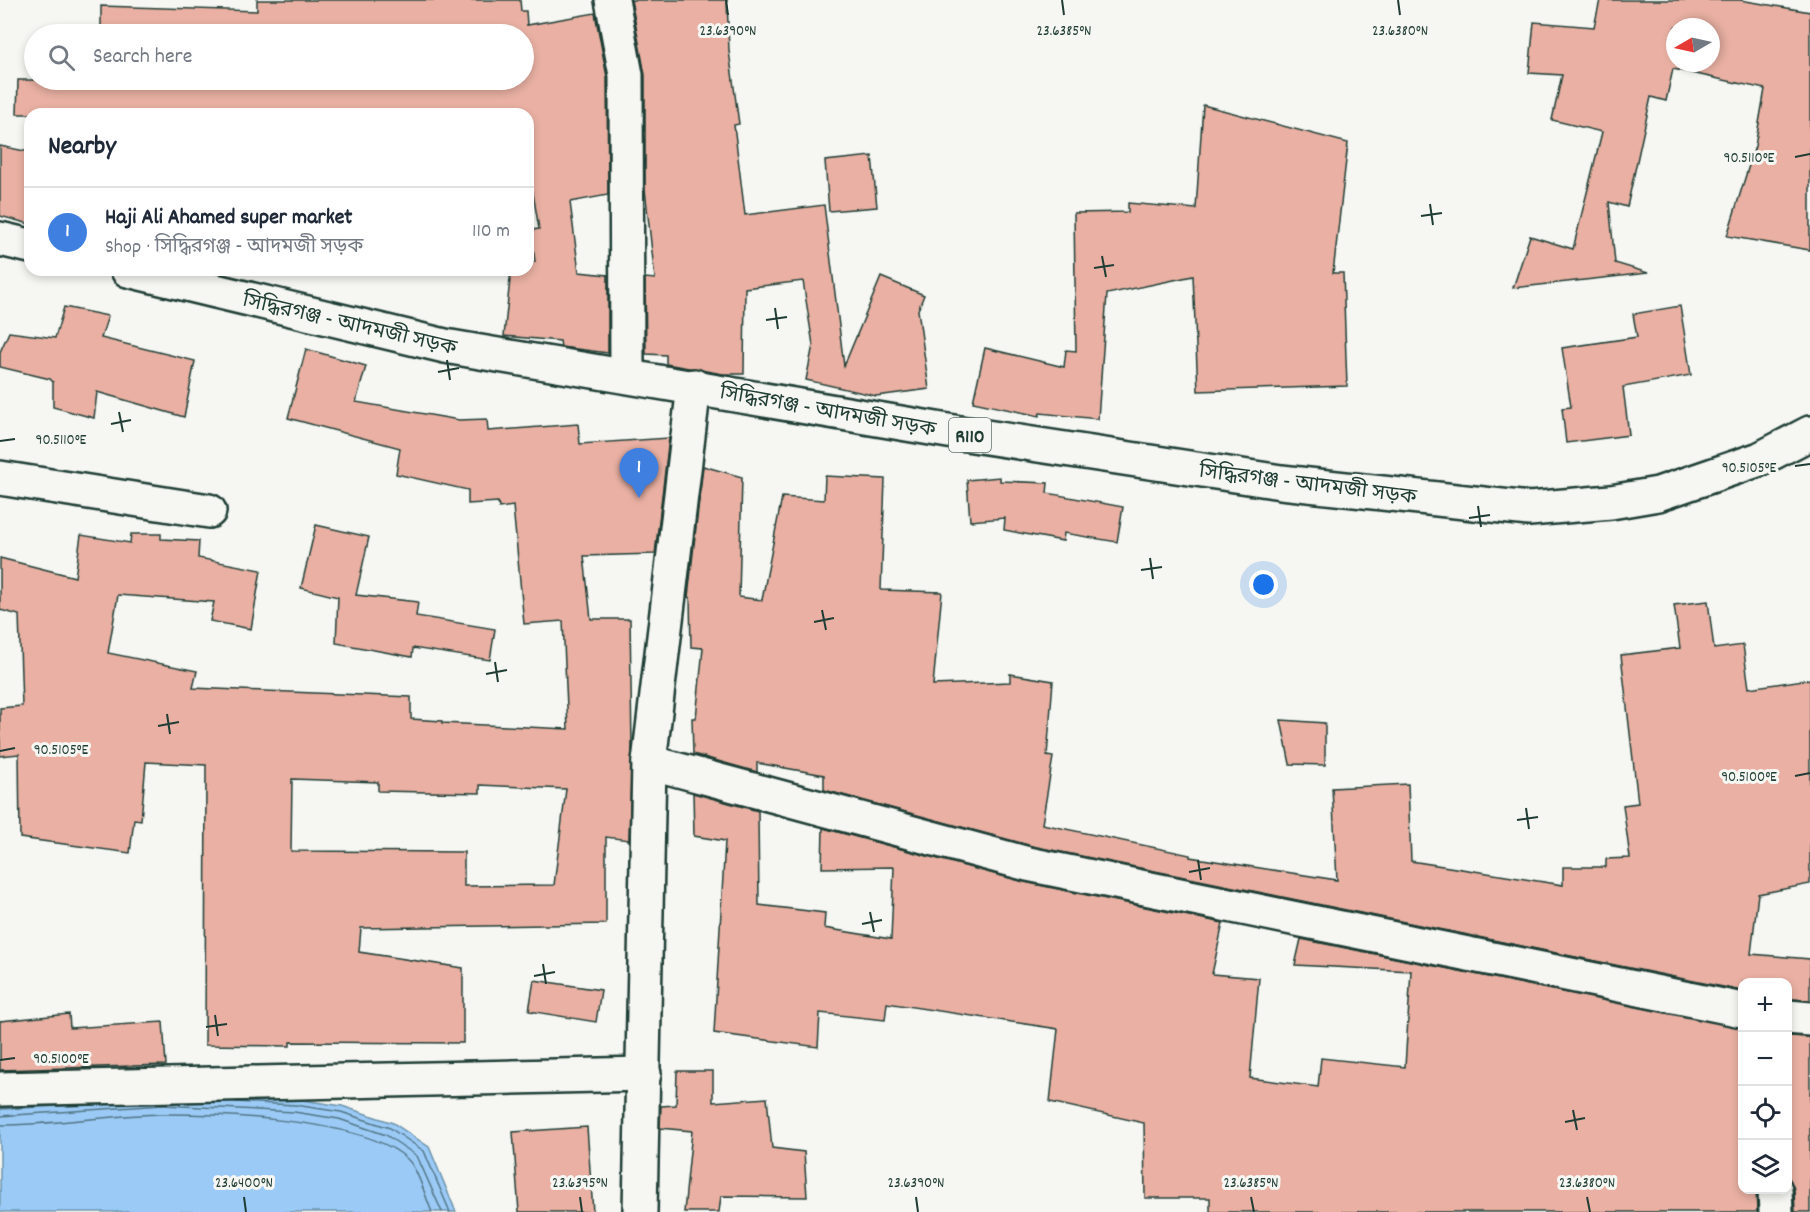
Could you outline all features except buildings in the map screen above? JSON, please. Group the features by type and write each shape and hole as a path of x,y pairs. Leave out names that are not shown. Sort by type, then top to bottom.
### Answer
{"street":[{"path":"612,0 626,75 627,375"},
{"path":"0,238 24,244"},
{"name":"সিদ্ধিরগঞ্জ - আদমজী সড়ক","path":"153,276 446,346 694,386 960,433 1281,482 1529,508 1611,502 1658,494 1760,459 1810,433"},
{"path":"640,1212 649,762 694,386"},
{"path":"0,477 209,511"},
{"path":"649,762 1028,864 1738,1009"},
{"path":"1792,1017 1810,1019"},
{"path":"0,1089 644,1074"},
{"path":"1775,1194 1776,1212"}],"water":[{"path":"296,1099 342,1106 393,1123 429,1147 456,1212 0,1212 0,1103"}],"place":[{"name":"Haji Ali Ahamed super market","path":"639,498"}]}
